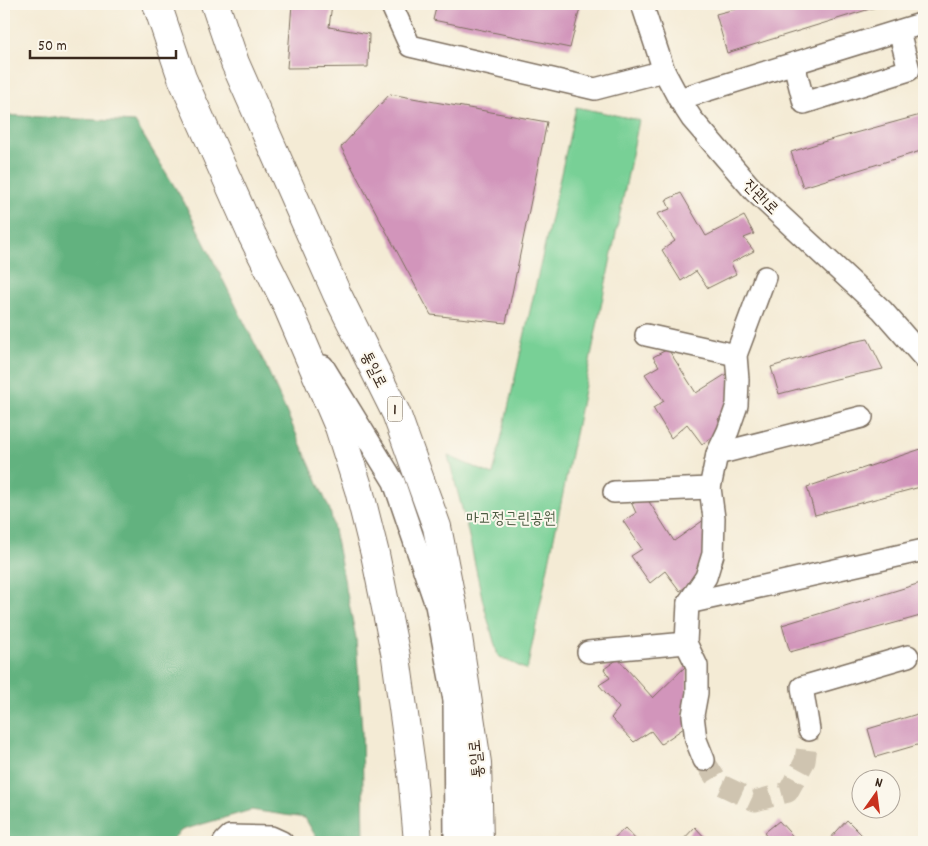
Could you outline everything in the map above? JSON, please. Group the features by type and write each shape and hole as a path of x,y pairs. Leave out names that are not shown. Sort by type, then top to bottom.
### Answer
{"main road":[{"path":"157,4 182,78 252,235 286,303 339,427 359,490 376,554 396,657 412,773 418,842"},
{"name":"통일로","path":"216,4 239,72 337,294 396,413 437,527 456,624 477,763 479,842"}],"street":[{"path":"391,4 410,46 595,89 664,70"},
{"name":"진관1로","path":"642,4 664,70 692,119 754,191 882,310 924,358"},
{"path":"679,99 924,23"},
{"path":"794,64 804,103 909,70 899,31"},
{"path":"704,760 696,740 693,715 697,693 697,666 686,644 688,602 706,577 713,554 714,518 710,488 717,454 737,405 736,355 765,277"},
{"path":"286,303 394,482 436,605 454,700 455,842"},
{"path":"646,335 736,355"},
{"path":"717,454 862,416"},
{"path":"614,492 710,488"},
{"path":"688,602 924,550"},
{"path":"588,652 686,644"},
{"path":"809,730 802,687 908,656"},
{"path":"224,842 230,836 272,837 282,842"}],"green space":[{"name":"마고정근린공원","path":"576,107 639,120 527,670 498,656 448,456 493,475"},
{"path":"4,115 135,122 184,202 265,364 330,510 356,638 362,731 364,842 319,842 305,818 251,810 182,830 169,842 4,842"}],"building":[{"path":"4,4 11,4 4,29"},
{"path":"292,4 332,4 329,27 369,34 368,67 287,68"},
{"path":"437,4 581,4 570,48 433,20"},
{"path":"755,4 886,4 727,53 716,14"},
{"path":"390,94 547,122 506,323 431,315 341,147"},
{"path":"924,114 924,150 803,187 791,152"},
{"path":"681,193 706,236 744,216 754,234 744,238 754,251 731,263 736,274 708,288 696,271 681,281 662,250 675,241 657,214 670,209 666,200"},
{"path":"868,339 883,369 779,394 771,367 852,342"},
{"path":"668,349 696,393 731,371 728,412 718,419 723,430 702,444 687,424 671,438 653,408 664,401 645,374 659,366 653,357"},
{"path":"924,448 924,486 815,515 807,487"},
{"path":"646,497 674,541 708,517 706,560 697,567 697,578 680,591 665,571 650,583 631,556 642,549 623,521 636,513 632,504"},
{"path":"924,582 924,615 790,652 782,625"},
{"path":"618,659 653,698 688,664 687,704 682,712 691,723 661,744 651,731 634,742 611,718 619,708 599,685 610,678 604,669"},
{"path":"924,712 924,743 876,757 868,729"},
{"path":"847,820 863,836 858,842 827,842"},
{"path":"779,821 798,842 768,842 770,841 764,833"},
{"path":"695,827 709,842 681,842"},
{"path":"625,828 638,842 611,841"}],"tunnel":[{"path":"704,760 719,784 755,801 788,792 805,761 809,730"}]}
